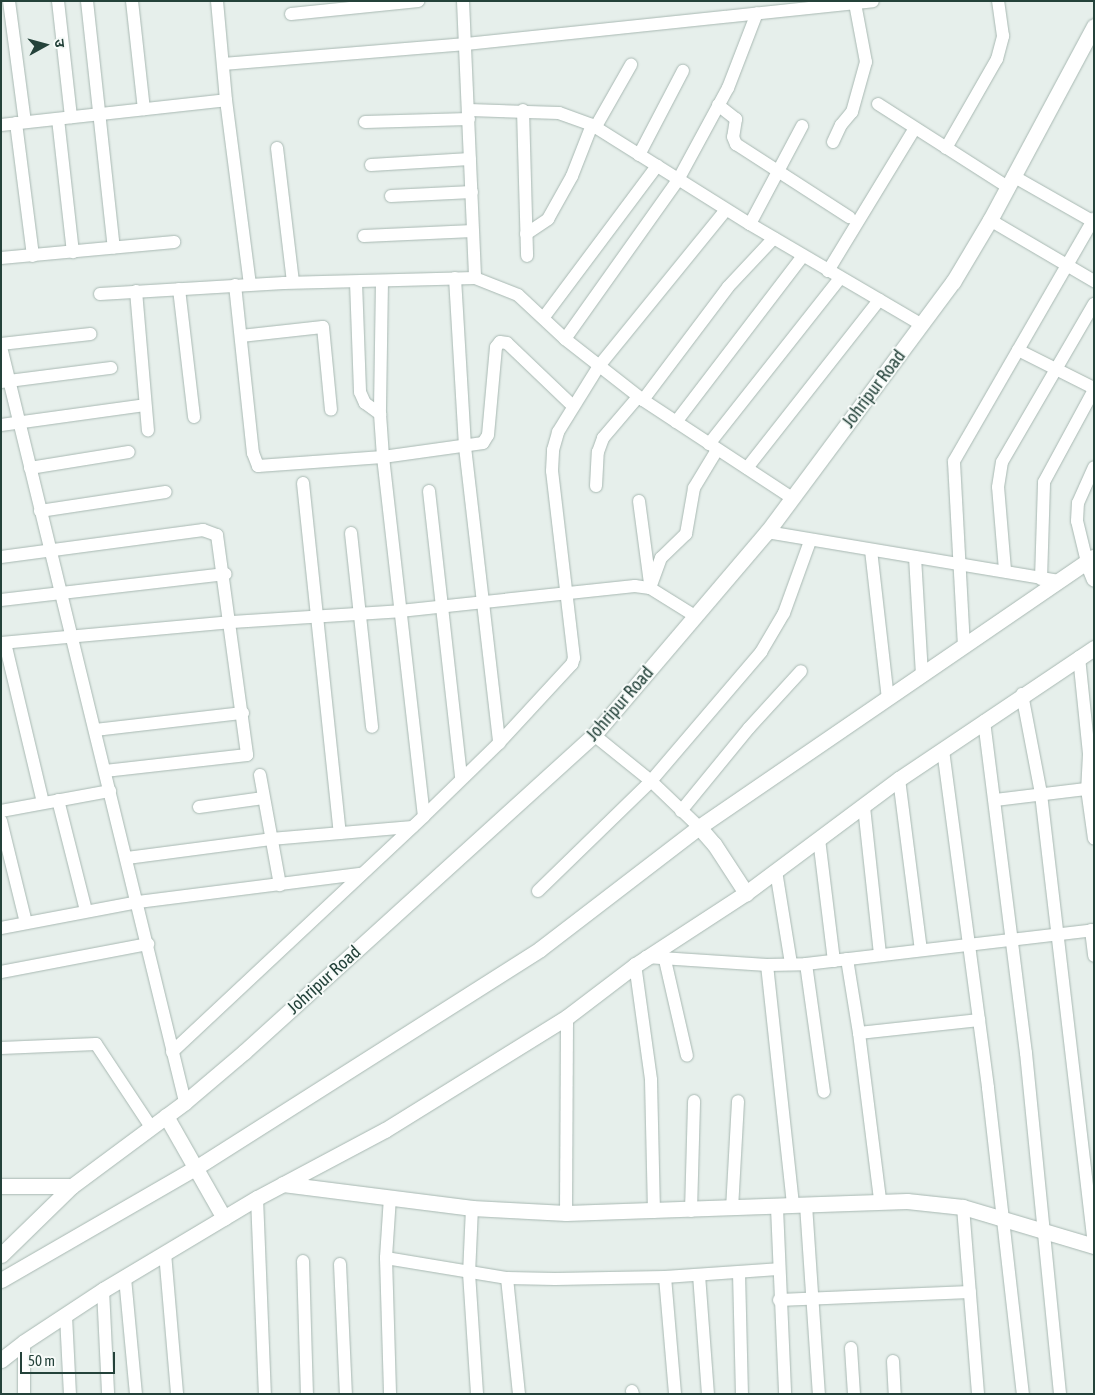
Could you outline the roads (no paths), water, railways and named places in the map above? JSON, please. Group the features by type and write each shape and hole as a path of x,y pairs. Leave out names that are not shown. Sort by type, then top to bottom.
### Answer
{"street":[{"path":"9,1 33,256"},
{"path":"58,1 71,117"},
{"path":"87,1 114,248"},
{"path":"132,1 144,109"},
{"path":"217,1 226,100 250,284"},
{"path":"290,14 418,1"},
{"path":"463,1 475,278"},
{"path":"223,64 466,44 874,1"},
{"path":"946,148 997,59 1002,36 998,1"},
{"path":"833,142 841,124 852,112 866,62 846,3"},
{"path":"565,339 678,180 737,67 757,14"},
{"name":"Johripur Road","path":"3,1252 72,1186 185,1102 594,735 767,532 922,325 990,220 1094,26"},
{"path":"526,234 548,219 572,176 594,126 632,65"},
{"path":"639,155 683,71"},
{"path":"1,125 226,100"},
{"path":"878,104 946,148 1011,182 1093,221 954,461 964,647"},
{"path":"718,105 736,119 733,137 736,144 780,170 849,218"},
{"path":"523,110 527,256"},
{"path":"365,122 523,110 559,113 594,126 726,210 922,325"},
{"path":"58,119 73,252"},
{"path":"750,224 802,126"},
{"path":"828,271 914,128"},
{"path":"277,148 293,282"},
{"path":"370,165 470,159"},
{"path":"544,318 657,166"},
{"path":"391,196 472,192"},
{"path":"172,1052 424,816 499,743 574,661 553,450 558,432 572,406 599,366 726,210"},
{"path":"990,220 1094,281"},
{"path":"364,236 473,231"},
{"path":"596,486 598,452 603,438 640,398 717,300 774,238"},
{"path":"1,258 174,242"},
{"path":"676,422 803,256"},
{"path":"455,278 466,447 499,743"},
{"path":"100,294 293,282 475,278 518,295 565,339 640,398 792,498"},
{"path":"650,588 661,558 686,534 694,488 713,447 840,278"},
{"path":"382,281 380,414 383,456 424,816"},
{"path":"356,282 360,392 364,403 380,414"},
{"path":"235,285 253,454 258,466 383,456 483,444 488,435 496,347 500,342 506,343 572,406"},
{"path":"179,289 194,417"},
{"path":"136,291 148,430"},
{"path":"747,468 879,300"},
{"path":"1005,570 998,474 1007,451 1094,304"},
{"path":"240,336 323,327 330,410"},
{"path":"90,334 1,346 6,381 20,423 138,902 185,1102"},
{"path":"1018,350 1094,389 1044,482 1041,579"},
{"path":"6,381 110,368"},
{"path":"1,425 145,405"},
{"path":"30,468 129,452"},
{"path":"1094,467 1078,503 1077,521 1090,560 1094,579"},
{"path":"303,483 319,617 340,833"},
{"path":"429,491 461,778"},
{"path":"40,510 166,492"},
{"path":"639,502 650,588"},
{"path":"1,558 211,531 220,542 248,750 245,756 105,772"},
{"path":"767,532 810,541 1005,570 1041,579 1059,581"},
{"path":"351,533 372,727"},
{"path":"538,891 651,781 771,638 784,613 810,541"},
{"path":"871,550 888,699"},
{"path":"914,557 922,676"},
{"path":"1,1280 197,1167 540,949 699,827 1090,560"},
{"path":"1,600 225,574"},
{"path":"43,803 3,643 71,635 232,622 400,611 484,600 636,586 650,588 695,616"},
{"path":"1,1360 24,1342 165,1252 257,1198 393,1125 567,1017 641,961 746,893 864,807 899,779 1022,694 1094,648"},
{"path":"1079,657 1089,754 1094,839"},
{"path":"680,811 749,728 802,671"},
{"path":"283,1184 472,1208 566,1213 691,1211 880,1199 963,1207 1094,1245 1041,794 1022,694"},
{"path":"95,730 243,712"},
{"path":"984,720 1046,1232 1060,1394"},
{"path":"594,735 651,781 680,811 699,827 714,844 746,893"},
{"path":"943,750 967,944 979,1020 1023,1394"},
{"path":"260,776 280,885"},
{"path":"899,779 922,950"},
{"path":"995,800 1090,789"},
{"path":"1,811 110,791"},
{"path":"200,807 263,798"},
{"path":"58,800 86,911"},
{"path":"864,807 880,955"},
{"path":"1,821 26,923"},
{"path":"127,858 271,838 412,827"},
{"path":"819,839 834,961"},
{"path":"776,871 791,964"},
{"path":"1,928 138,902 361,874"},
{"path":"641,961 665,960 767,965 806,964 1092,930 1094,956"},
{"path":"1,972 148,944"},
{"path":"847,959 880,1199"},
{"path":"665,960 687,1056"},
{"path":"641,961 652,1080 654,1212"},
{"path":"806,964 824,1092"},
{"path":"767,965 792,1206 812,1297 819,1394"},
{"path":"566,1213 567,1017"},
{"path":"858,1033 979,1020"},
{"path":"1,1048 96,1044 151,1127"},
{"path":"691,1211 694,1101"},
{"path":"732,1209 738,1102"},
{"path":"166,1116 197,1167 224,1218"},
{"path":"1,1186 72,1186"},
{"path":"390,1197 386,1258 390,1394"},
{"path":"257,1198 265,1394"},
{"path":"785,1394 778,1269 792,1206"},
{"path":"963,1207 978,1394"},
{"path":"472,1208 469,1272 477,1394"},
{"path":"165,1252 177,1394"},
{"path":"386,1258 507,1278 665,1277 778,1269"},
{"path":"303,1261 307,1394"},
{"path":"340,1264 346,1394"},
{"path":"739,1273 742,1394"},
{"path":"699,1274 708,1394"},
{"path":"665,1277 676,1394"},
{"path":"125,1278 136,1394"},
{"path":"507,1278 519,1394"},
{"path":"103,1290 108,1394"},
{"path":"779,1300 812,1297 970,1292"},
{"path":"66,1316 70,1394"},
{"path":"24,1342 24,1394"},
{"path":"851,1348 854,1394"},
{"path":"893,1362 895,1394"}]}
